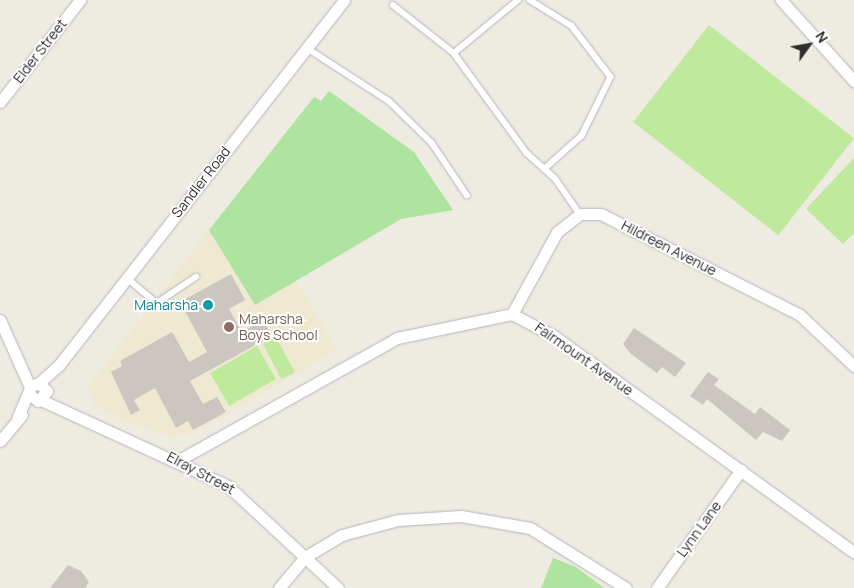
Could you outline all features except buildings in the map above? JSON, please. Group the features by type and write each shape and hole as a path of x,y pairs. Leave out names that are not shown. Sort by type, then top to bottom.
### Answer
{"street":[{"name":"Sandler Road","path":"0,441 344,0"},
{"path":"781,0 854,81"},
{"name":"Elder Street","path":"0,102 77,1"},
{"path":"179,460 391,341 431,328 512,314 557,232 580,214"},
{"name":"Hildreen Avenue","path":"580,214 601,214 800,315 854,366"},
{"name":"Fairmount Avenue","path":"512,314 554,336 854,552"},
{"name":"Elray Street","path":"0,320 16,354 38,392 64,410 179,460 238,493 338,588"},
{"name":"Lynn Lane","path":"657,588 741,470"},
{"path":"279,588 305,557 342,535 369,526 415,518 479,516 530,528 626,588"}],"lane":[{"path":"454,53 518,0"},
{"path":"530,0 572,26 611,78 582,136 545,169"},
{"path":"394,5 454,53 527,153 545,169 580,214"},
{"path":"307,48 389,101 432,143 468,195"},
{"path":"127,278 157,303 196,277"}],"shaded area":[{"name":"Maharsha Boys School","path":"209,230 254,304 296,280 337,350 192,434 172,436 122,421 95,405 87,389"}],"green space":[{"path":"709,25 854,138 778,235 633,122"},
{"path":"329,91 414,152 453,210 401,219 255,305 209,230 314,97 321,101"},
{"path":"854,158 854,233 843,244 806,209"},
{"path":"276,337 295,372 282,379 263,344"},
{"path":"257,346 276,379 229,406 210,373"},
{"path":"553,558 576,567 604,588 541,588"}],"place":[{"name":"Maharsha","path":"208,305"},
{"name":"Maharsha Boys School","path":"229,327"}]}
